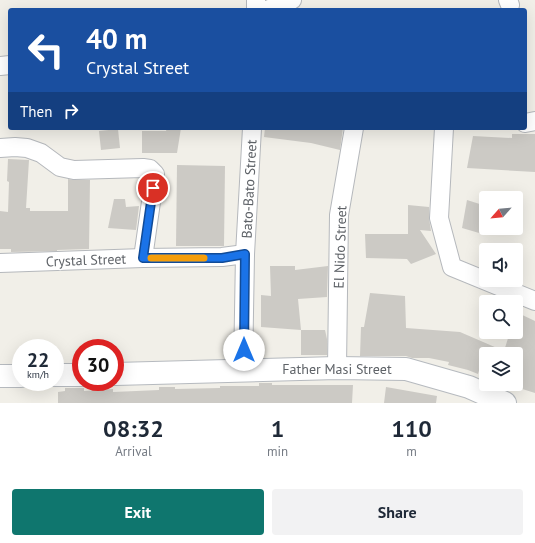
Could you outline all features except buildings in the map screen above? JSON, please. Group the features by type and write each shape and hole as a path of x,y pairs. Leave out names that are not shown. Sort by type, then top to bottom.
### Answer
{"street":[{"path":"272,8 292,0"},
{"name":"Bato-Bato Street","path":"244,371 245,254 252,130"},
{"name":"El Nido Street","path":"337,368 339,215 354,130"},
{"path":"444,130 439,218 452,267 535,301"},
{"path":"0,148 27,148 41,154 60,168 74,170 150,169 155,174 143,258"},
{"name":"Crystal Street","path":"0,263 143,258 222,258 245,254"},
{"name":"Father Masi Street","path":"124,374 337,368 406,369 469,387 505,403"},
{"path":"0,376 12,376"}],"slow traffic":[{"path":"151,258 204,258"}],"route":[{"path":"153,188 143,258 222,258 245,254 244,350"}]}
